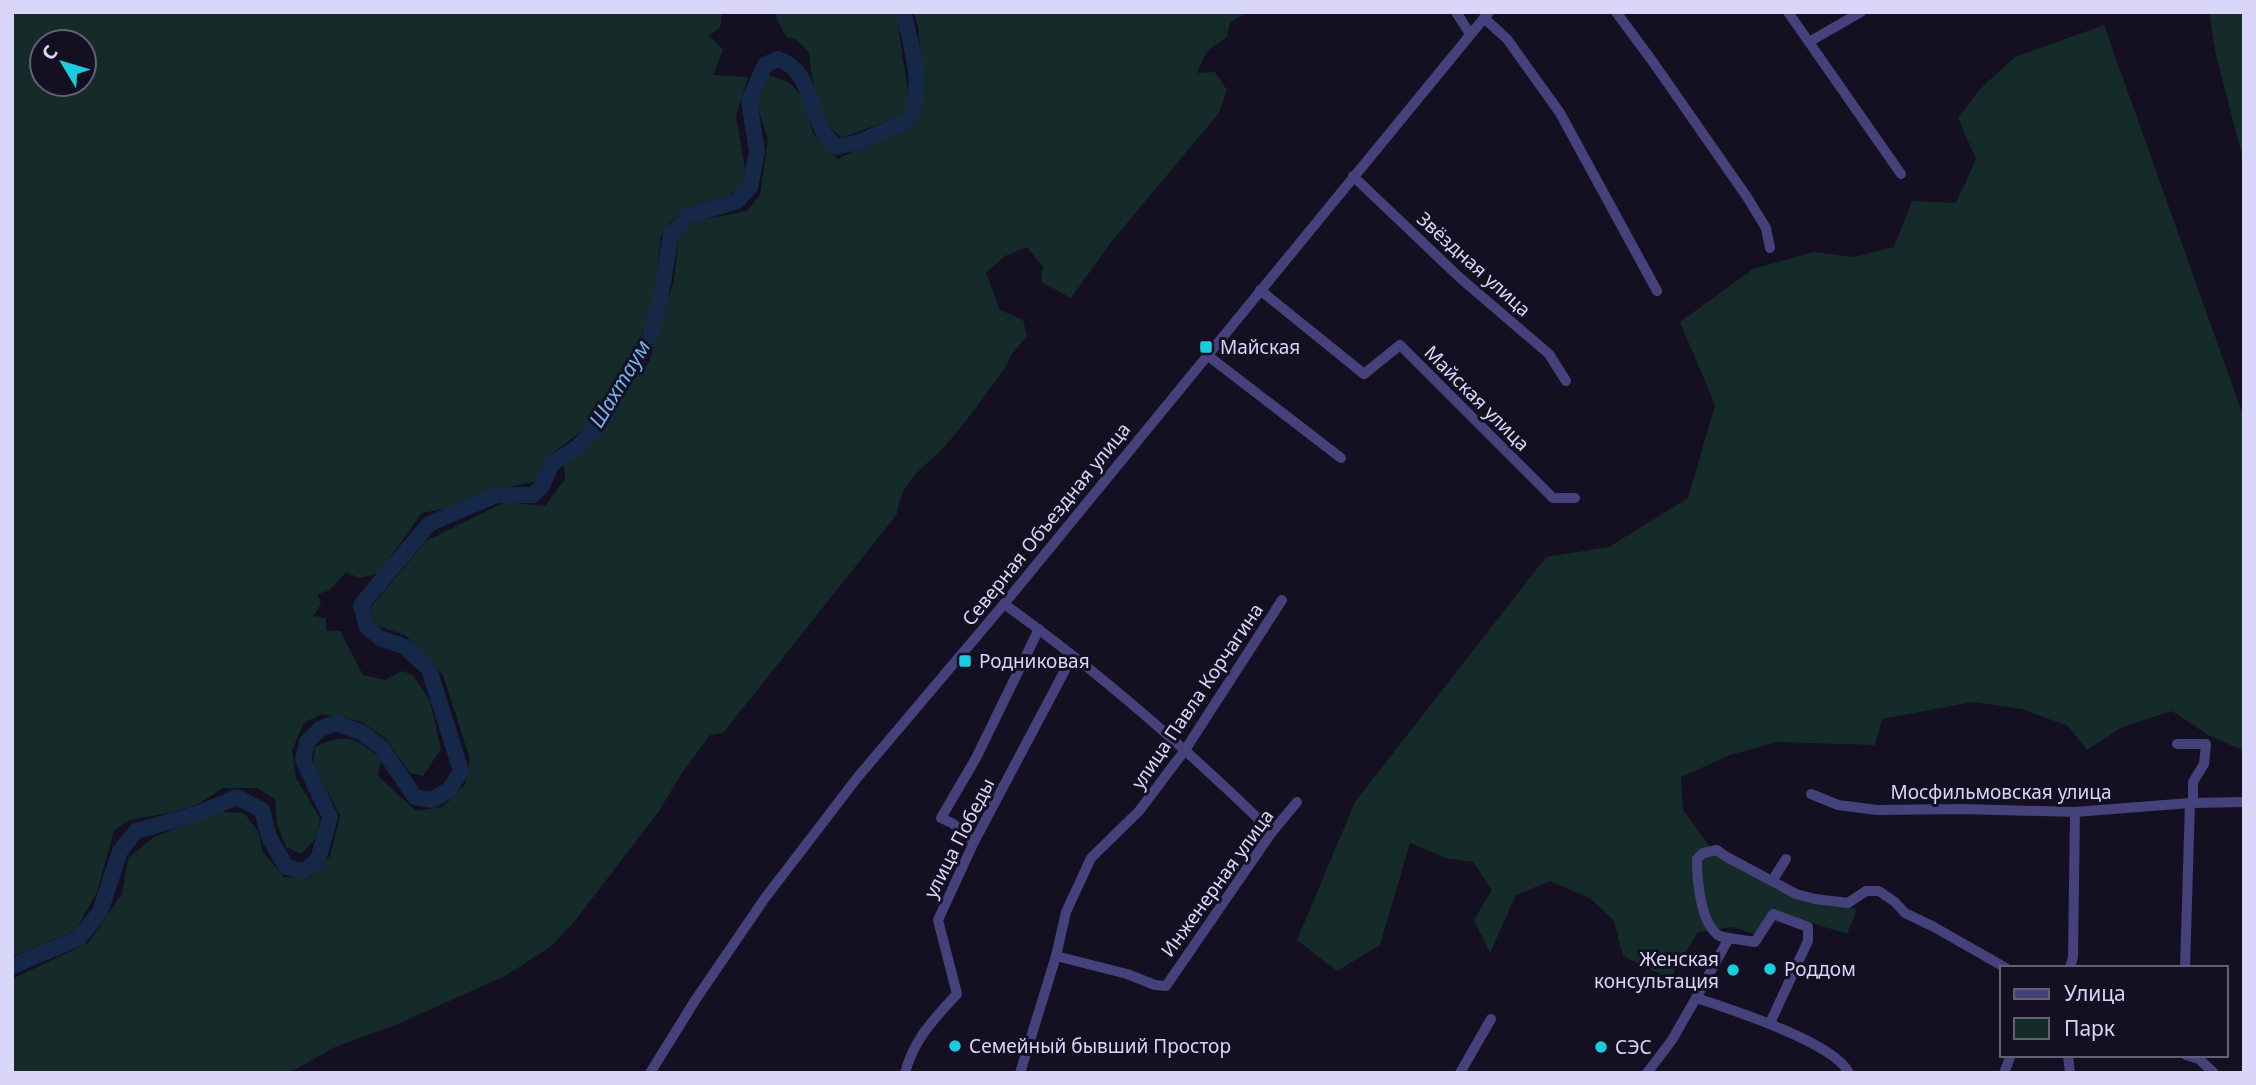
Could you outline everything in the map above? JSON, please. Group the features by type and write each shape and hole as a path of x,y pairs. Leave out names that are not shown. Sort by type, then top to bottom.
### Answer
{"street":[{"path":"1456,12 1470,34"},
{"path":"1616,12 1747,197 1766,228 1770,248"},
{"path":"1788,12 1901,174"},
{"path":"1809,42 1861,12"},
{"path":"1486,15 1507,39 1559,113 1657,291"},
{"name":"Северная Объездная улица","path":"650,1073 696,999 765,898 858,778 1004,604 1486,15"},
{"name":"Звёздная улица","path":"1353,176 1459,277 1549,354 1566,381"},
{"name":"Майская улица","path":"1260,290 1364,374 1399,345 1553,498 1575,498"},
{"path":"1207,355 1341,458"},
{"name":"улица Павла Корчагина","path":"1020,1073 1056,956 1066,912 1091,858 1139,811 1185,750 1282,600"},
{"path":"1004,604 1039,629 1185,750 1272,832"},
{"path":"974,842 952,823 941,818 976,758 1039,629"},
{"name":"улица Победы","path":"905,1073 925,1028 957,994 937,920 974,842 1072,657"},
{"path":"2177,744 2206,744 2204,764 2193,782 2185,966"},
{"name":"Мосфильмовская улица","path":"1811,794 1838,805 1877,810 2075,812 2244,802"},
{"name":"Инженерная улица","path":"1056,956 1166,986 1272,832 1297,802"},
{"path":"2071,966 2073,957 2075,812"},
{"path":"1770,1023 1808,942 1808,927 1773,914 1755,942 1717,935 1699,899 1697,859 1703,853 1717,849 1725,856 1796,894 1848,903 1866,891 1878,891 1895,902 1905,914 1934,927 2002,966"},
{"path":"1772,881 1786,859"},
{"path":"1647,1073 1672,1040 1729,938"},
{"path":"1696,998 1770,1023 1836,1057 1849,1073"},
{"path":"1460,1073 1491,1019"},
{"path":"2192,1057 2199,1059 2214,1073"}],"green space":[{"path":"12,12 722,12 720,28 709,35 723,50 713,75 748,77 736,115 745,170 742,186 729,195 684,209 670,222 661,237 652,311 632,356 613,383 596,420 548,457 538,481 489,491 453,507 422,513 378,574 359,578 346,572 330,590 318,594 321,604 313,616 326,618 326,631 340,631 363,675 385,680 402,671 413,675 430,701 441,749 423,776 410,773 385,738 360,721 321,714 304,723 292,750 296,778 320,818 316,838 301,854 286,847 277,824 275,799 257,788 223,788 197,805 129,820 114,831 97,892 76,930 12,955"},
{"path":"776,12 896,12 910,105 903,115 842,138 821,110 814,87 809,52 795,39 786,37"},
{"path":"913,12 1247,12 1230,23 1227,37 1207,51 1197,73 1215,72 1227,90 1219,113 1112,241 1071,298 1041,282 1043,267 1027,247 1005,256 986,273 1000,310 1023,320 1027,336 960,428 908,484 897,514 723,733 710,735 659,811 574,922 550,947 505,976 398,1024 335,1047 289,1073 12,1073 12,979 88,943 122,894 128,858 154,837 219,812 244,813 258,831 263,852 284,877 310,878 330,856 340,815 313,765 315,747 344,738 364,746 381,759 378,776 416,811 443,807 465,784 470,759 443,675 405,635 375,625 370,608 426,541 505,502 545,506 565,479 564,465 591,442 628,386 649,362 674,280 679,234 696,221 747,211 760,195 768,139 755,99 768,75 790,83 803,98 813,133 837,159 914,125 924,90 918,26"},
{"path":"2209,12 2244,12 2244,163 2216,55"},
{"path":"2104,25 2244,418 2244,751 2208,735 2172,711 2122,727 2087,750 2068,726 2022,709 1973,702 1882,719 1875,745 1777,742 1730,755 1681,777 1683,810 1716,855 1798,897 1857,909 1847,934 1771,910 1754,934 1732,927 1698,932 1670,979 1623,956 1614,921 1591,899 1550,881 1516,895 1490,953 1474,920 1492,890 1473,862 1445,858 1410,843 1380,945 1337,971 1297,940 1355,802 1546,557 1609,547 1688,498 1715,405 1680,322 1753,269 1813,252 1854,257 1894,247 1912,201 1956,203 1976,159 1958,118 1980,89 2015,57"}],"waterway":[{"name":"Шахтаум","path":"12,966 79,938 100,912 120,851 136,831 197,814 237,797 262,810 269,837 286,867 304,871 318,860 330,817 303,760 307,742 320,729 335,723 361,732 381,747 415,797 432,800 449,790 461,771 429,669 405,647 380,638 367,627 361,605 429,524 496,495 533,495 542,486 552,464 576,448 598,427 650,337 660,300 671,234 688,216 737,201 750,187 757,152 749,100 765,65 778,59 796,71 806,88 823,132 836,147 859,142 909,120 914,108 917,81 903,12"}],"place":[{"name":"Майская","path":"1206,347"},
{"name":"Родниковая","path":"965,661"},
{"name":"Роддом","path":"1770,969"},
{"name":"Женская консультация","path":"1733,970"},
{"name":"Семейный бывший Простор","path":"955,1046"},
{"name":"СЭС","path":"1601,1047"}]}
